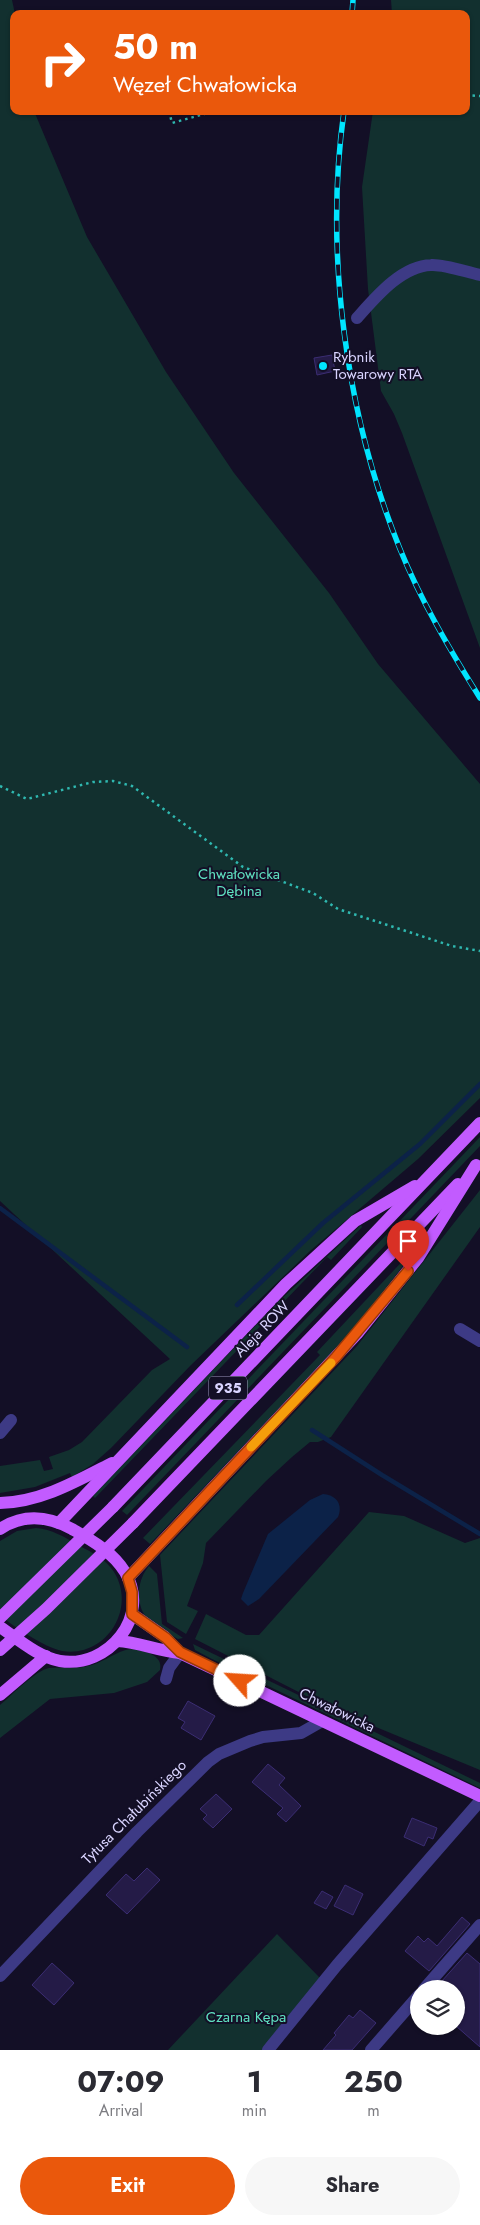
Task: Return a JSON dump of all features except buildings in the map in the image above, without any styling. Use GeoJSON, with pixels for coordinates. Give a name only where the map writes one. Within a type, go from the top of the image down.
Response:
{"type":"FeatureCollection","features":[{"type":"Feature","properties":{"kind":"main road","name":"Aleja ROW"},"geometry":{"type":"LineString","coordinates":[[0,1618],[113,1507],[480,1123]]}},
{"type":"Feature","properties":{"kind":"main road"},"geometry":{"type":"LineString","coordinates":[[128,1578],[378,1310],[418,1258],[478,1162]]}},
{"type":"Feature","properties":{"kind":"main road","name":"935"},"geometry":{"type":"LineString","coordinates":[[0,1650],[46,1609],[133,1523],[478,1162]]}},
{"type":"Feature","properties":{"kind":"main road"},"geometry":{"type":"LineString","coordinates":[[59,1523],[258,1312],[315,1256],[355,1221],[430,1177]]}},
{"type":"Feature","properties":{"kind":"main road"},"geometry":{"type":"LineString","coordinates":[[0,1503],[20,1501],[51,1493],[120,1459]]}},
{"type":"Feature","properties":{"kind":"main road"},"geometry":{"type":"LineString","coordinates":[[0,1529],[13,1522],[27,1518],[42,1518],[59,1523],[107,1552],[118,1562],[128,1578],[132,1592],[132,1614],[117,1641],[104,1652],[86,1659],[68,1662],[46,1656],[0,1627]]}},
{"type":"Feature","properties":{"kind":"main road","name":"Chwałowicka"},"geometry":{"type":"LineString","coordinates":[[132,1614],[166,1638],[180,1652],[480,1796]]}},
{"type":"Feature","properties":{"kind":"main road","name":"Chwałowicka"},"geometry":{"type":"LineString","coordinates":[[117,1641],[134,1643],[159,1651],[180,1652]]}},
{"type":"Feature","properties":{"kind":"main road"},"geometry":{"type":"LineString","coordinates":[[0,1695],[46,1656]]}},
{"type":"Feature","properties":{"kind":"street"},"geometry":{"type":"LineString","coordinates":[[357,318],[393,282],[423,267],[431,265],[480,275]]}},
{"type":"Feature","properties":{"kind":"street"},"geometry":{"type":"LineString","coordinates":[[460,1329],[480,1341]]}},
{"type":"Feature","properties":{"kind":"street"},"geometry":{"type":"LineString","coordinates":[[0,1433],[11,1420]]}},
{"type":"Feature","properties":{"kind":"street"},"geometry":{"type":"LineString","coordinates":[[166,1679],[168,1668],[180,1652]]}},
{"type":"Feature","properties":{"kind":"street","name":"Tytusa Chałubińskiego"},"geometry":{"type":"LineString","coordinates":[[0,1976],[137,1832],[208,1762],[219,1754],[250,1741],[263,1737],[301,1733],[322,1720]]}},
{"type":"Feature","properties":{"kind":"street"},"geometry":{"type":"LineString","coordinates":[[268,2050],[325,1980],[480,1801]]}},
{"type":"Feature","properties":{"kind":"street"},"geometry":{"type":"LineString","coordinates":[[432,1980],[480,1925]]}},
{"type":"Feature","properties":{"kind":"street"},"geometry":{"type":"LineString","coordinates":[[371,2050],[410,2005]]}},
{"type":"Feature","properties":{"kind":"path"},"geometry":{"type":"LineString","coordinates":[[170,115],[172,123],[201,115]]}},
{"type":"Feature","properties":{"kind":"path"},"geometry":{"type":"LineString","coordinates":[[0,786],[27,799],[93,782],[113,781],[132,786],[243,867],[313,893],[338,909],[452,946],[480,951]]}},
{"type":"Feature","properties":{"kind":"green space","name":"Chwałowicka Dębina"},"geometry":{"type":"Polygon","coordinates":[[[0,0],[12,0],[14,10],[10,10],[10,115],[36,115],[87,237],[166,372],[234,473],[329,593],[378,664],[480,784],[480,1098],[418,1159],[310,1251],[191,1365],[111,1448],[93,1464],[72,1477],[70,1473],[35,1487],[0,1493],[0,1466],[40,1460],[44,1471],[53,1469],[49,1457],[69,1450],[82,1442],[152,1370],[170,1359],[0,1201],[0,0]]]}},
{"type":"Feature","properties":{"kind":"green space"},"geometry":{"type":"Polygon","coordinates":[[[391,0],[480,0],[480,648],[402,433],[381,391],[368,289],[362,187],[372,115],[470,115],[470,10],[392,10],[391,0]]]}},
{"type":"Feature","properties":{"kind":"green space"},"geometry":{"type":"Polygon","coordinates":[[[480,1137],[480,1146],[127,1515],[122,1511],[480,1137]]]}},
{"type":"Feature","properties":{"kind":"green space"},"geometry":{"type":"Polygon","coordinates":[[[480,1190],[480,1227],[331,1437],[318,1442],[310,1442],[292,1457],[206,1543],[203,1563],[187,1606],[198,1611],[186,1634],[167,1622],[160,1555],[357,1346],[480,1190]]]}},
{"type":"Feature","properties":{"kind":"green space"},"geometry":{"type":"Polygon","coordinates":[[[361,1225],[362,1227],[331,1260],[327,1257],[95,1498],[93,1496],[277,1303],[361,1225]]]}},
{"type":"Feature","properties":{"kind":"green space"},"geometry":{"type":"Polygon","coordinates":[[[411,1252],[413,1253],[372,1306],[326,1359],[150,1544],[143,1538],[320,1355],[317,1352],[411,1252]]]}},
{"type":"Feature","properties":{"kind":"green space"},"geometry":{"type":"Polygon","coordinates":[[[369,1512],[404,1516],[465,1543],[480,1538],[480,1770],[330,1708],[195,1639],[206,1614],[246,1635],[259,1635],[369,1512]]]}},
{"type":"Feature","properties":{"kind":"green space"},"geometry":{"type":"Polygon","coordinates":[[[36,1528],[58,1534],[88,1550],[103,1560],[114,1572],[120,1586],[122,1601],[119,1615],[113,1628],[104,1639],[92,1647],[78,1651],[55,1649],[30,1636],[0,1615],[0,1541],[17,1531],[36,1528]]]}},
{"type":"Feature","properties":{"kind":"green space"},"geometry":{"type":"Polygon","coordinates":[[[149,1566],[157,1574],[162,1624],[183,1638],[178,1639],[155,1626],[141,1609],[139,1587],[143,1574],[149,1566]]]}},
{"type":"Feature","properties":{"kind":"green space"},"geometry":{"type":"Polygon","coordinates":[[[193,1644],[480,1783],[480,1788],[210,1658],[195,1650],[193,1644]]]}},
{"type":"Feature","properties":{"kind":"green space"},"geometry":{"type":"Polygon","coordinates":[[[131,1649],[152,1654],[159,1661],[160,1670],[147,1682],[114,1693],[50,1699],[0,1738],[0,1705],[37,1673],[49,1668],[86,1666],[131,1649]]]}},
{"type":"Feature","properties":{"kind":"green space","name":"Czarna Kępa"},"geometry":{"type":"Polygon","coordinates":[[[277,1934],[320,1978],[262,2050],[168,2050],[277,1934]]]}},
{"type":"Feature","properties":{"kind":"water"},"geometry":{"type":"Polygon","coordinates":[[[323,1494],[332,1496],[338,1501],[340,1508],[338,1517],[259,1599],[248,1606],[241,1599],[268,1534],[310,1500],[323,1494]]]}},
{"type":"Feature","properties":{"kind":"waterway"},"geometry":{"type":"LineString","coordinates":[[237,1305],[323,1223],[420,1144],[480,1084]]}},
{"type":"Feature","properties":{"kind":"waterway"},"geometry":{"type":"LineString","coordinates":[[0,1208],[187,1347]]}},
{"type":"Feature","properties":{"kind":"waterway"},"geometry":{"type":"LineString","coordinates":[[312,1430],[480,1534]]}},
{"type":"Feature","properties":{"kind":"railway"},"geometry":{"type":"LineString","coordinates":[[352,10],[353,0]]}},
{"type":"Feature","properties":{"kind":"railway"},"geometry":{"type":"LineString","coordinates":[[344,115],[338,165],[337,221],[344,333],[353,389],[381,498],[400,549],[437,625],[480,698]]}},
{"type":"Feature","properties":{"kind":"slow traffic"},"geometry":{"type":"LineString","coordinates":[[251,1447],[331,1363]]}},
{"type":"Feature","properties":{"kind":"place","name":"Rybnik Towarowy RTA"},"geometry":{"type":"Point","coordinates":[323,366]}},
{"type":"Feature","properties":{"kind":"route"},"geometry":{"type":"LineString","coordinates":[[240,1681],[180,1652],[166,1638],[132,1614],[132,1592],[128,1578],[336,1357],[378,1310],[408,1271]]}}]}
